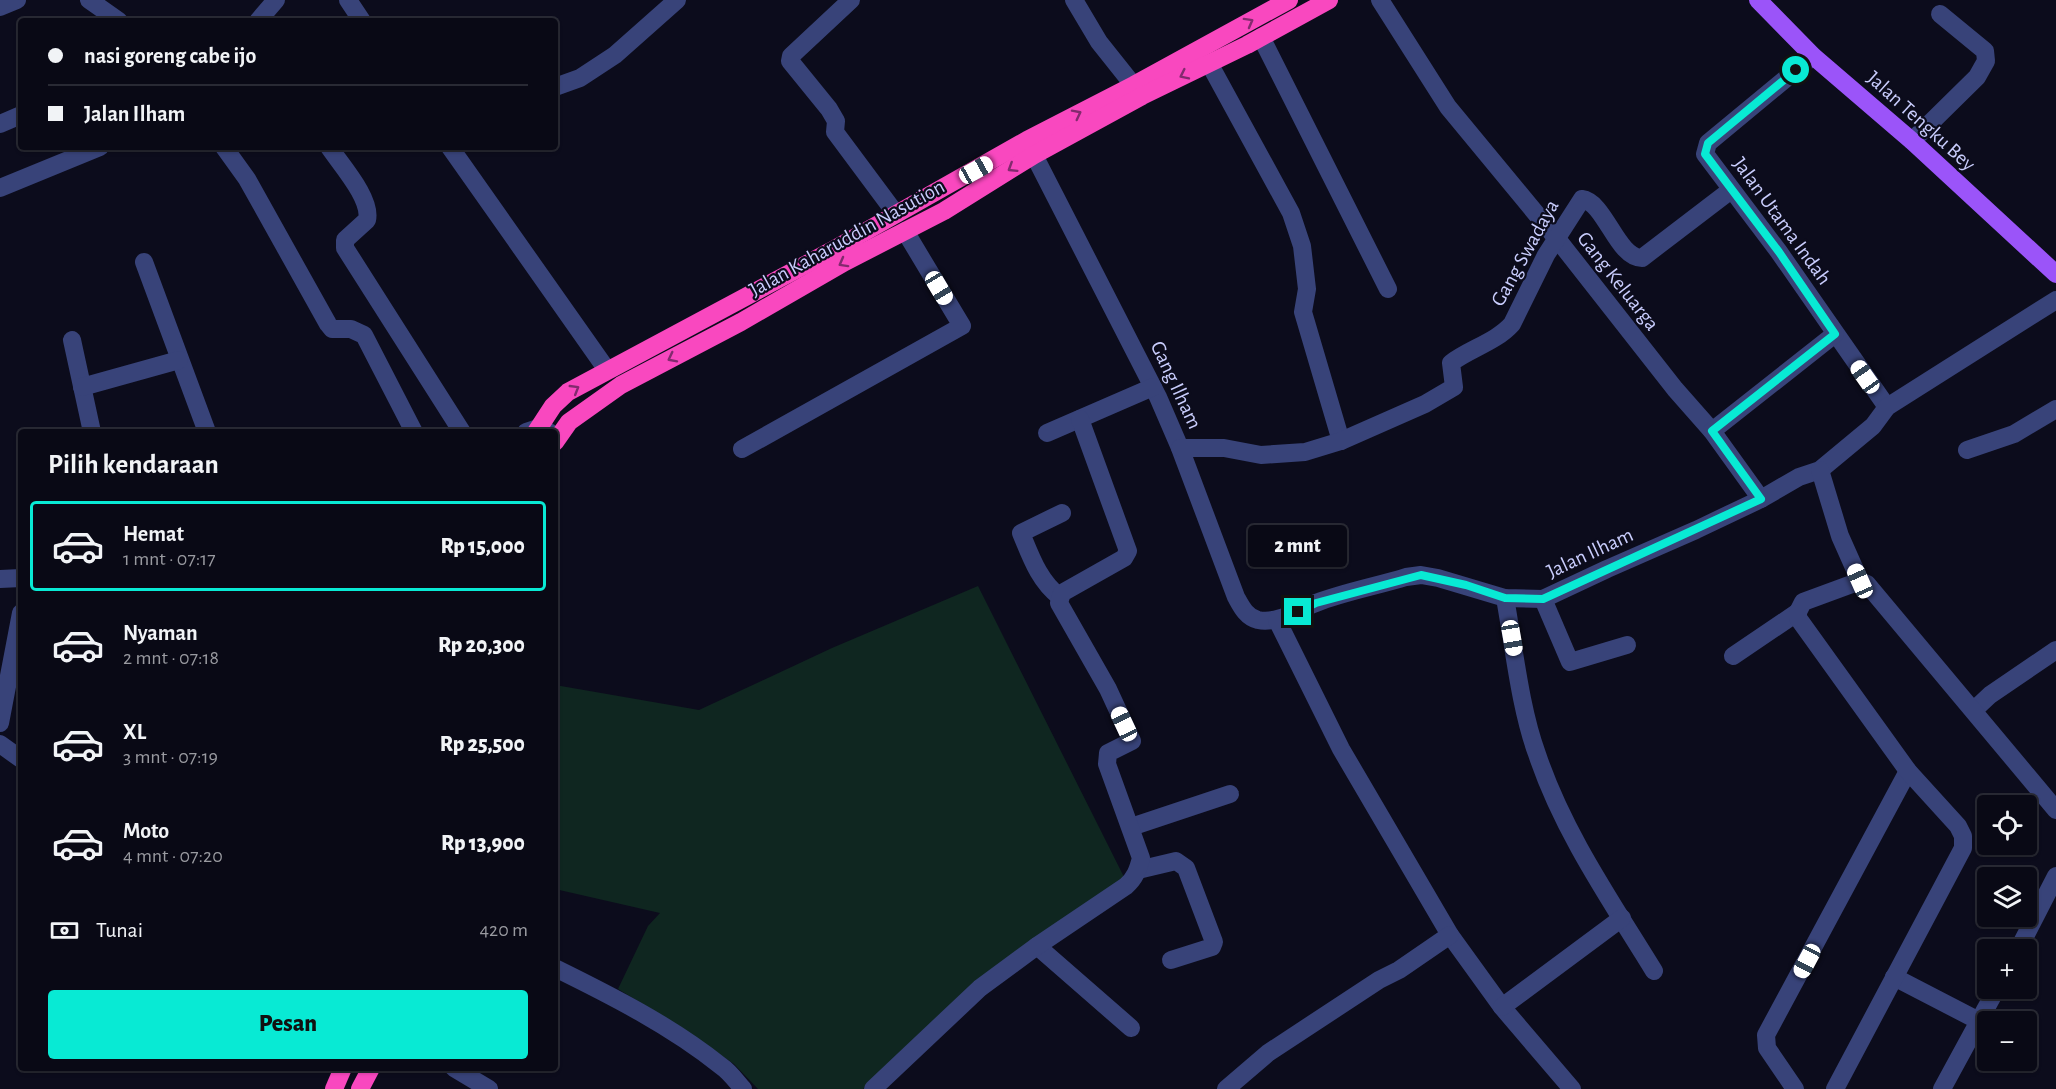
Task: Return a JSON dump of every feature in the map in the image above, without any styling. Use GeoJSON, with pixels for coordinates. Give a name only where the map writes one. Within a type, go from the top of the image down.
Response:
{"type":"FeatureCollection","features":[{"type":"Feature","properties":{"kind":"highway","name":"Jalan Kaharuddin Nasution"},"geometry":{"type":"LineString","coordinates":[[556,429],[621,385],[741,322],[844,262],[944,211],[1289,0]]}},
{"type":"Feature","properties":{"kind":"highway","name":"Jalan Kaharuddin Nasution"},"geometry":{"type":"LineString","coordinates":[[547,429],[553,406],[568,392],[608,370],[831,251],[1028,140],[1138,91],[1209,63],[1329,0]]}},
{"type":"Feature","properties":{"kind":"highway"},"geometry":{"type":"LineString","coordinates":[[334,1089],[342,1071]]}},
{"type":"Feature","properties":{"kind":"highway"},"geometry":{"type":"LineString","coordinates":[[360,1089],[369,1071]]}},
{"type":"Feature","properties":{"kind":"main road","name":"Jalan Tengku Bey"},"geometry":{"type":"LineString","coordinates":[[1758,0],[1813,56],[1912,141],[2056,274]]}},
{"type":"Feature","properties":{"kind":"street"},"geometry":{"type":"LineString","coordinates":[[0,7],[17,0]]}},
{"type":"Feature","properties":{"kind":"street"},"geometry":{"type":"LineString","coordinates":[[89,0],[115,18]]}},
{"type":"Feature","properties":{"kind":"street"},"geometry":{"type":"LineString","coordinates":[[261,18],[276,0]]}},
{"type":"Feature","properties":{"kind":"street"},"geometry":{"type":"LineString","coordinates":[[348,0],[360,18]]}},
{"type":"Feature","properties":{"kind":"street"},"geometry":{"type":"LineString","coordinates":[[558,86],[580,78],[615,54],[677,0]]}},
{"type":"Feature","properties":{"kind":"street"},"geometry":{"type":"LineString","coordinates":[[851,0],[813,34],[791,56],[790,61],[829,109],[836,122],[835,132],[896,213]]}},
{"type":"Feature","properties":{"kind":"street"},"geometry":{"type":"LineString","coordinates":[[1074,0],[1099,42],[1138,91]]}},
{"type":"Feature","properties":{"kind":"street","name":"Gang Keluarga"},"geometry":{"type":"LineString","coordinates":[[1380,0],[1448,107],[1556,237],[1675,389],[1712,431],[1761,499]]}},
{"type":"Feature","properties":{"kind":"street"},"geometry":{"type":"LineString","coordinates":[[1912,141],[1977,77],[1986,61],[1985,51],[1940,14]]}},
{"type":"Feature","properties":{"kind":"street"},"geometry":{"type":"LineString","coordinates":[[1261,37],[1388,289]]}},
{"type":"Feature","properties":{"kind":"street","name":"Jalan Utama Indah"},"geometry":{"type":"LineString","coordinates":[[1813,56],[1708,143],[1705,154],[1779,252],[1887,407]]}},
{"type":"Feature","properties":{"kind":"street"},"geometry":{"type":"LineString","coordinates":[[1209,63],[1291,213],[1302,246],[1308,289],[1304,312],[1341,441]]}},
{"type":"Feature","properties":{"kind":"street"},"geometry":{"type":"LineString","coordinates":[[0,124],[18,116]]}},
{"type":"Feature","properties":{"kind":"street"},"geometry":{"type":"LineString","coordinates":[[0,188],[93,150]]}},
{"type":"Feature","properties":{"kind":"street"},"geometry":{"type":"LineString","coordinates":[[226,150],[247,179],[328,324],[332,329],[351,329],[364,335],[412,429]]}},
{"type":"Feature","properties":{"kind":"street"},"geometry":{"type":"LineString","coordinates":[[331,150],[367,205],[367,220],[345,240],[345,248],[460,429]]}},
{"type":"Feature","properties":{"kind":"street"},"geometry":{"type":"LineString","coordinates":[[452,150],[608,370]]}},
{"type":"Feature","properties":{"kind":"street","name":"Gang Ilham"},"geometry":{"type":"LineString","coordinates":[[1034,155],[1153,387],[1180,448],[1236,597],[1251,617],[1259,620],[1276,620]]}},
{"type":"Feature","properties":{"kind":"street","name":"Gang Swadaya"},"geometry":{"type":"LineString","coordinates":[[1180,448],[1224,448],[1260,455],[1305,453],[1341,441],[1425,404],[1454,387],[1451,363],[1464,353],[1504,332],[1512,324],[1556,237],[1579,201],[1584,198],[1593,206],[1627,251],[1642,258],[1731,190]]}},
{"type":"Feature","properties":{"kind":"street"},"geometry":{"type":"LineString","coordinates":[[742,449],[962,326],[904,231]]}},
{"type":"Feature","properties":{"kind":"street"},"geometry":{"type":"LineString","coordinates":[[144,262],[206,429]]}},
{"type":"Feature","properties":{"kind":"street","name":"Jalan Ilham"},"geometry":{"type":"LineString","coordinates":[[1276,620],[1316,603],[1421,575],[1466,585],[1505,598],[1543,599],[1761,499],[1799,477],[1820,470],[1873,426],[1887,407],[2056,300]]}},
{"type":"Feature","properties":{"kind":"street"},"geometry":{"type":"LineString","coordinates":[[1712,431],[1835,334]]}},
{"type":"Feature","properties":{"kind":"street"},"geometry":{"type":"LineString","coordinates":[[72,340],[91,429]]}},
{"type":"Feature","properties":{"kind":"street"},"geometry":{"type":"LineString","coordinates":[[82,387],[179,360]]}},
{"type":"Feature","properties":{"kind":"street"},"geometry":{"type":"LineString","coordinates":[[1047,433],[1153,387]]}},
{"type":"Feature","properties":{"kind":"street"},"geometry":{"type":"LineString","coordinates":[[1967,450],[2014,434],[2056,409]]}},
{"type":"Feature","properties":{"kind":"street"},"geometry":{"type":"LineString","coordinates":[[873,1089],[980,988],[1126,886],[1134,879],[1138,870],[1141,858],[1107,764],[1108,753],[1132,741],[1108,689],[1059,603],[1062,593],[1124,558],[1128,551],[1080,419]]}},
{"type":"Feature","properties":{"kind":"street"},"geometry":{"type":"LineString","coordinates":[[1820,470],[1840,536],[1860,581]]}},
{"type":"Feature","properties":{"kind":"street"},"geometry":{"type":"LineString","coordinates":[[1060,597],[1050,590],[1037,572],[1021,533],[1062,513]]}},
{"type":"Feature","properties":{"kind":"street"},"geometry":{"type":"LineString","coordinates":[[0,579],[18,578]]}},
{"type":"Feature","properties":{"kind":"street"},"geometry":{"type":"LineString","coordinates":[[1835,1089],[1963,848],[1964,842],[1958,826],[1908,771],[1798,618],[1803,602],[1860,581],[1868,584],[2056,810]]}},
{"type":"Feature","properties":{"kind":"street"},"geometry":{"type":"LineString","coordinates":[[1505,598],[1536,754],[1579,847],[1654,970]]}},
{"type":"Feature","properties":{"kind":"street"},"geometry":{"type":"LineString","coordinates":[[1543,599],[1570,662],[1627,645]]}},
{"type":"Feature","properties":{"kind":"street"},"geometry":{"type":"LineString","coordinates":[[1733,656],[1798,612]]}},
{"type":"Feature","properties":{"kind":"street"},"geometry":{"type":"LineString","coordinates":[[1276,620],[1341,749],[1450,935],[1502,1007],[1572,1089]]}},
{"type":"Feature","properties":{"kind":"street"},"geometry":{"type":"LineString","coordinates":[[0,723],[18,629]]}},
{"type":"Feature","properties":{"kind":"street"},"geometry":{"type":"LineString","coordinates":[[1974,710],[1990,694],[2056,650]]}},
{"type":"Feature","properties":{"kind":"street"},"geometry":{"type":"LineString","coordinates":[[0,744],[18,757]]}},
{"type":"Feature","properties":{"kind":"street"},"geometry":{"type":"LineString","coordinates":[[1795,1089],[1767,1048],[1766,1035],[1908,771]]}},
{"type":"Feature","properties":{"kind":"street"},"geometry":{"type":"LineString","coordinates":[[1131,827],[1230,794]]}},
{"type":"Feature","properties":{"kind":"street"},"geometry":{"type":"LineString","coordinates":[[1138,870],[1176,861],[1182,863],[1186,868],[1214,942],[1212,947],[1171,960]]}},
{"type":"Feature","properties":{"kind":"street"},"geometry":{"type":"LineString","coordinates":[[2024,939],[2056,876]]}},
{"type":"Feature","properties":{"kind":"street"},"geometry":{"type":"LineString","coordinates":[[1502,1007],[1622,918]]}},
{"type":"Feature","properties":{"kind":"street"},"geometry":{"type":"LineString","coordinates":[[1226,1089],[1268,1053],[1379,980],[1400,970],[1450,935]]}},
{"type":"Feature","properties":{"kind":"street"},"geometry":{"type":"LineString","coordinates":[[1037,946],[1131,1028]]}},
{"type":"Feature","properties":{"kind":"street"},"geometry":{"type":"LineString","coordinates":[[558,969],[600,990],[675,1034],[723,1067],[743,1089]]}},
{"type":"Feature","properties":{"kind":"street"},"geometry":{"type":"LineString","coordinates":[[1894,977],[1977,1020]]}},
{"type":"Feature","properties":{"kind":"street"},"geometry":{"type":"LineString","coordinates":[[1942,1089],[1977,1025]]}},
{"type":"Feature","properties":{"kind":"street"},"geometry":{"type":"LineString","coordinates":[[459,1071],[489,1089]]}},
{"type":"Feature","properties":{"kind":"green space"},"geometry":{"type":"Polygon","coordinates":[[[978,586],[1124,877],[920,1036],[863,1089],[758,1089],[734,1064],[679,1026],[618,989],[648,926],[660,913],[558,890],[558,686],[699,710],[832,648],[978,586]]]}},
{"type":"Feature","properties":{"kind":"route"},"geometry":{"type":"LineString","coordinates":[[1298,612],[1316,603],[1421,575],[1466,585],[1505,598],[1543,599],[1761,499],[1712,431],[1835,334],[1779,252],[1705,154],[1708,143],[1796,70]]}}]}
